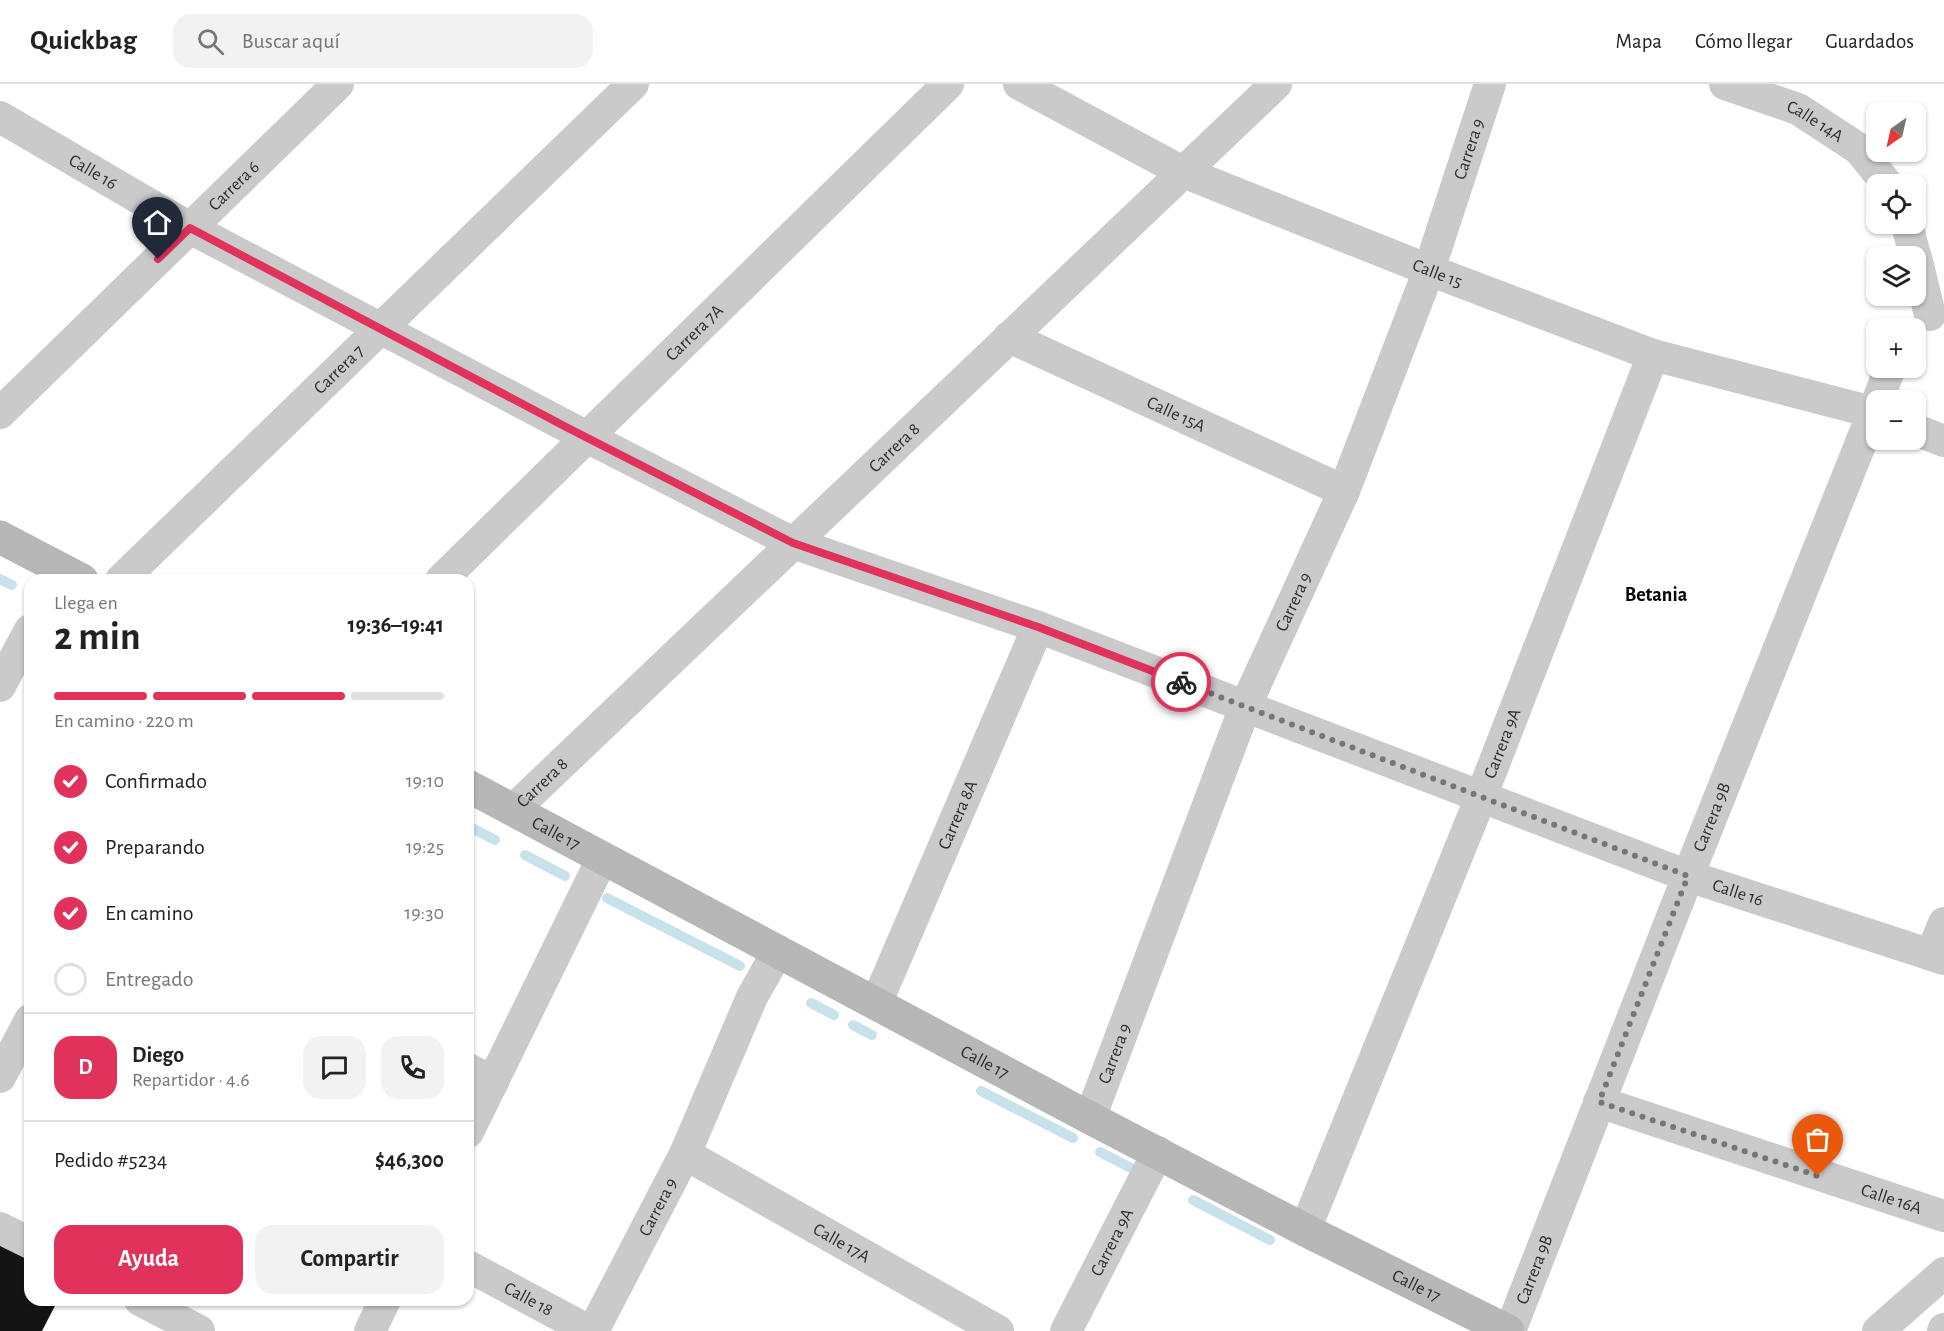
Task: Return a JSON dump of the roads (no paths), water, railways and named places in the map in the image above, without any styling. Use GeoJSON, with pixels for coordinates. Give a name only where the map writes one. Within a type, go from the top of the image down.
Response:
{"type":"FeatureCollection","features":[{"type":"Feature","properties":{"kind":"main road"},"geometry":{"type":"LineString","coordinates":[[0,537],[62,574]]}},
{"type":"Feature","properties":{"kind":"main road","name":"Calle 17"},"geometry":{"type":"LineString","coordinates":[[474,789],[513,810],[599,866],[773,958],[876,1004],[1090,1118],[1151,1167],[1305,1230],[1509,1331]]}},
{"type":"Feature","properties":{"kind":"street","name":"Carrera 6"},"geometry":{"type":"LineString","coordinates":[[0,413],[338,84]]}},
{"type":"Feature","properties":{"kind":"street","name":"Carrera 7"},"geometry":{"type":"LineString","coordinates":[[127,574],[633,84]]}},
{"type":"Feature","properties":{"kind":"street","name":"Carrera 7A"},"geometry":{"type":"LineString","coordinates":[[447,574],[948,84]]}},
{"type":"Feature","properties":{"kind":"street","name":"Calle 15"},"geometry":{"type":"LineString","coordinates":[[1019,84],[1183,172],[1429,270],[1653,355],[1866,406]]}},
{"type":"Feature","properties":{"kind":"street","name":"Carrera 8"},"geometry":{"type":"LineString","coordinates":[[513,810],[1276,84]]}},
{"type":"Feature","properties":{"kind":"street","name":"Carrera 9"},"geometry":{"type":"LineString","coordinates":[[1090,1118],[1245,706],[1344,491],[1429,270],[1490,84]]}},
{"type":"Feature","properties":{"kind":"street","name":"Calle 14A"},"geometry":{"type":"LineString","coordinates":[[1725,84],[1798,109],[1859,149],[1879,174]]}},
{"type":"Feature","properties":{"kind":"street","name":"Calle 16"},"geometry":{"type":"LineString","coordinates":[[0,117],[190,228],[793,543],[1038,627],[1688,876],[1938,957]]}},
{"type":"Feature","properties":{"kind":"street"},"geometry":{"type":"LineString","coordinates":[[1926,302],[1930,319]]}},
{"type":"Feature","properties":{"kind":"street","name":"Calle 15A"},"geometry":{"type":"LineString","coordinates":[[1009,337],[1344,491]]}},
{"type":"Feature","properties":{"kind":"street","name":"Carrera 9A"},"geometry":{"type":"LineString","coordinates":[[1305,1230],[1481,797],[1653,355]]}},
{"type":"Feature","properties":{"kind":"street","name":"Carrera 9B"},"geometry":{"type":"LineString","coordinates":[[1509,1331],[1866,433]]}},
{"type":"Feature","properties":{"kind":"street"},"geometry":{"type":"LineString","coordinates":[[1926,434],[1944,441]]}},
{"type":"Feature","properties":{"kind":"street","name":"Carrera 8A"},"geometry":{"type":"LineString","coordinates":[[876,1004],[1038,627]]}},
{"type":"Feature","properties":{"kind":"street"},"geometry":{"type":"LineString","coordinates":[[0,686],[24,641]]}},
{"type":"Feature","properties":{"kind":"street"},"geometry":{"type":"LineString","coordinates":[[474,1104],[480,1076],[580,904],[599,866]]}},
{"type":"Feature","properties":{"kind":"street"},"geometry":{"type":"LineString","coordinates":[[1938,957],[1944,923]]}},
{"type":"Feature","properties":{"kind":"street","name":"Carrera 9"},"geometry":{"type":"LineString","coordinates":[[591,1331],[685,1154],[752,997],[773,958]]}},
{"type":"Feature","properties":{"kind":"street"},"geometry":{"type":"LineString","coordinates":[[0,1077],[21,1025]]}},
{"type":"Feature","properties":{"kind":"street","name":"Calle 16A"},"geometry":{"type":"LineString","coordinates":[[1599,1102],[1944,1216]]}},
{"type":"Feature","properties":{"kind":"street","name":"Calle 17A"},"geometry":{"type":"LineString","coordinates":[[685,1154],[998,1331]]}},
{"type":"Feature","properties":{"kind":"street","name":"Carrera 9A"},"geometry":{"type":"LineString","coordinates":[[1066,1331],[1151,1167]]}},
{"type":"Feature","properties":{"kind":"street"},"geometry":{"type":"LineString","coordinates":[[0,1228],[24,1240]]}},
{"type":"Feature","properties":{"kind":"street","name":"Calle 18"},"geometry":{"type":"LineString","coordinates":[[474,1269],[591,1331]]}},
{"type":"Feature","properties":{"kind":"street"},"geometry":{"type":"LineString","coordinates":[[1878,1331],[1944,1273]]}},
{"type":"Feature","properties":{"kind":"street"},"geometry":{"type":"LineString","coordinates":[[151,1306],[199,1331]]}},
{"type":"Feature","properties":{"kind":"street"},"geometry":{"type":"LineString","coordinates":[[370,1331],[382,1306]]}},
{"type":"Feature","properties":{"kind":"waterway"},"geometry":{"type":"LineString","coordinates":[[0,579],[12,585]]}},
{"type":"Feature","properties":{"kind":"waterway"},"geometry":{"type":"LineString","coordinates":[[474,829],[495,840]]}},
{"type":"Feature","properties":{"kind":"waterway"},"geometry":{"type":"LineString","coordinates":[[525,855],[565,876]]}},
{"type":"Feature","properties":{"kind":"waterway"},"geometry":{"type":"LineString","coordinates":[[607,898],[740,966]]}},
{"type":"Feature","properties":{"kind":"waterway"},"geometry":{"type":"LineString","coordinates":[[811,1003],[834,1015]]}},
{"type":"Feature","properties":{"kind":"waterway"},"geometry":{"type":"LineString","coordinates":[[853,1025],[872,1035]]}},
{"type":"Feature","properties":{"kind":"waterway"},"geometry":{"type":"LineString","coordinates":[[981,1091],[1073,1138]]}},
{"type":"Feature","properties":{"kind":"waterway"},"geometry":{"type":"LineString","coordinates":[[1100,1152],[1135,1170]]}},
{"type":"Feature","properties":{"kind":"waterway"},"geometry":{"type":"LineString","coordinates":[[1193,1200],[1270,1240]]}},
{"type":"Feature","properties":{"kind":"district","name":"Betania"},"geometry":{"type":"Point","coordinates":[1656,594]}}]}
